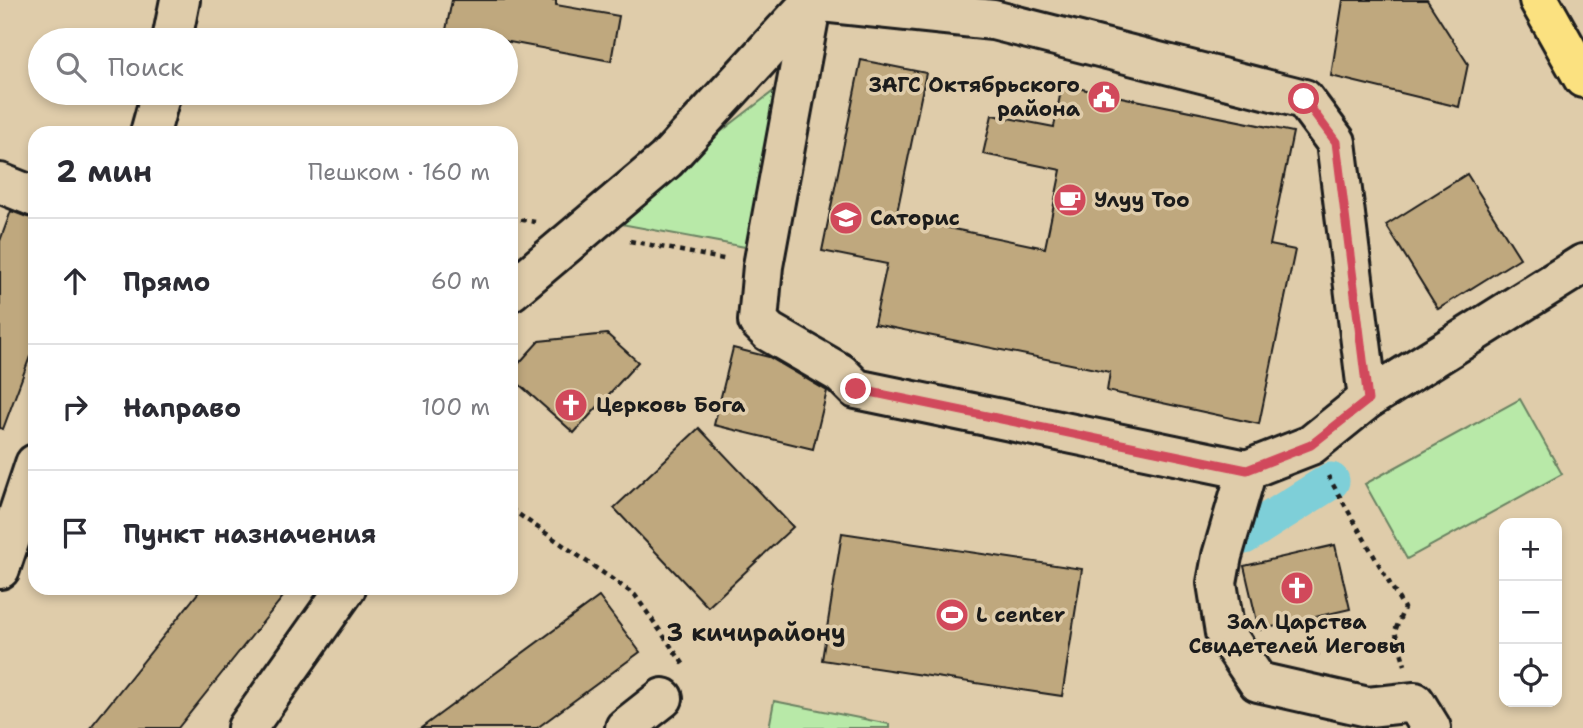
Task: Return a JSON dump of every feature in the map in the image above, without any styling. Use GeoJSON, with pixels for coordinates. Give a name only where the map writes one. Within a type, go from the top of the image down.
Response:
{"type":"FeatureCollection","features":[{"type":"Feature","properties":{"kind":"main road"},"geometry":{"type":"LineString","coordinates":[[1539,0],[1583,78]]}},
{"type":"Feature","properties":{"kind":"lane"},"geometry":{"type":"LineString","coordinates":[[174,28],[180,0]]}},
{"type":"Feature","properties":{"kind":"lane"},"geometry":{"type":"LineString","coordinates":[[812,1],[1009,10],[1304,99],[1336,142],[1368,400]]}},
{"type":"Feature","properties":{"kind":"lane"},"geometry":{"type":"LineString","coordinates":[[518,285],[666,160],[812,1]]}},
{"type":"Feature","properties":{"kind":"lane"},"geometry":{"type":"LineString","coordinates":[[812,1],[763,266],[758,321],[769,332],[839,373],[856,389],[1247,470],[1311,445],[1368,400],[1583,264]]}},
{"type":"Feature","properties":{"kind":"lane"},"geometry":{"type":"LineString","coordinates":[[152,126],[158,105]]}},
{"type":"Feature","properties":{"kind":"lane"},"geometry":{"type":"LineString","coordinates":[[0,183],[28,194]]}},
{"type":"Feature","properties":{"kind":"lane"},"geometry":{"type":"LineString","coordinates":[[1247,470],[1217,583],[1225,633],[1258,682],[1370,718],[1423,715]]}},
{"type":"Feature","properties":{"kind":"lane"},"geometry":{"type":"LineString","coordinates":[[0,569],[28,485]]}},
{"type":"Feature","properties":{"kind":"lane"},"geometry":{"type":"LineString","coordinates":[[247,728],[340,595]]}},
{"type":"Feature","properties":{"kind":"lane"},"geometry":{"type":"LineString","coordinates":[[625,728],[663,698]]}},
{"type":"Feature","properties":{"kind":"path"},"geometry":{"type":"LineString","coordinates":[[518,219],[763,266]]}},
{"type":"Feature","properties":{"kind":"path"},"geometry":{"type":"LineString","coordinates":[[1311,445],[1404,608],[1395,631],[1423,715]]}},
{"type":"Feature","properties":{"kind":"path"},"geometry":{"type":"LineString","coordinates":[[518,514],[635,595],[694,679],[663,698]]}},
{"type":"Feature","properties":{"kind":"green space"},"geometry":{"type":"Polygon","coordinates":[[[784,83],[756,249],[605,221],[784,83]]]}},
{"type":"Feature","properties":{"kind":"green space"},"geometry":{"type":"Polygon","coordinates":[[[1520,399],[1562,474],[1407,559],[1365,484],[1520,399]]]}},
{"type":"Feature","properties":{"kind":"green space"},"geometry":{"type":"Polygon","coordinates":[[[774,701],[889,724],[889,728],[769,728],[774,701]]]}},
{"type":"Feature","properties":{"kind":"building"},"geometry":{"type":"Polygon","coordinates":[[[452,0],[556,0],[556,5],[619,16],[611,61],[518,44],[518,28],[446,28],[452,0]]]}},
{"type":"Feature","properties":{"kind":"building"},"geometry":{"type":"Polygon","coordinates":[[[1343,0],[1427,0],[1468,64],[1459,107],[1331,76],[1343,0]]]}},
{"type":"Feature","properties":{"kind":"building"},"geometry":{"type":"Polygon","coordinates":[[[861,60],[926,73],[896,217],[1045,248],[1061,170],[983,154],[992,115],[1054,127],[1062,85],[1293,132],[1270,245],[1295,250],[1259,424],[1107,391],[1110,372],[874,324],[887,264],[822,251],[861,60]]]}},
{"type":"Feature","properties":{"kind":"building"},"geometry":{"type":"Polygon","coordinates":[[[1467,174],[1520,258],[1438,309],[1386,225],[1467,174]]]}},
{"type":"Feature","properties":{"kind":"building"},"geometry":{"type":"Polygon","coordinates":[[[11,211],[28,217],[28,362],[3,429],[0,428],[0,241],[11,211]]]}},
{"type":"Feature","properties":{"kind":"building","name":"Церковь Бога"},"geometry":{"type":"Polygon","coordinates":[[[607,334],[638,362],[574,433],[518,383],[518,364],[539,341],[607,334]]]}},
{"type":"Feature","properties":{"kind":"building"},"geometry":{"type":"Polygon","coordinates":[[[733,348],[769,357],[827,391],[813,449],[714,425],[733,348]]]}},
{"type":"Feature","properties":{"kind":"building"},"geometry":{"type":"Polygon","coordinates":[[[699,428],[793,527],[708,607],[614,508],[699,428]]]}},
{"type":"Feature","properties":{"kind":"building","name":"L center"},"geometry":{"type":"Polygon","coordinates":[[[842,533],[1082,569],[1062,696],[822,660],[842,533]]]}},
{"type":"Feature","properties":{"kind":"building","name":"Зал Царства Свидетелей Иеговы"},"geometry":{"type":"Polygon","coordinates":[[[1335,545],[1350,609],[1259,630],[1244,566],[1335,545]]]}},
{"type":"Feature","properties":{"kind":"building"},"geometry":{"type":"Polygon","coordinates":[[[196,595],[284,595],[178,728],[90,728],[196,595]]]}},
{"type":"Feature","properties":{"kind":"building"},"geometry":{"type":"Polygon","coordinates":[[[599,597],[640,652],[537,728],[421,728],[599,597]]]}},
{"type":"Feature","properties":{"kind":"waterway"},"geometry":{"type":"LineString","coordinates":[[1244,536],[1331,481]]}},
{"type":"Feature","properties":{"kind":"place","name":"ЗАГС Октябрьского района"},"geometry":{"type":"Point","coordinates":[1104,97]}},
{"type":"Feature","properties":{"kind":"place","name":"Улуу Тоо"},"geometry":{"type":"Point","coordinates":[1070,200]}},
{"type":"Feature","properties":{"kind":"place","name":"Саторис"},"geometry":{"type":"Point","coordinates":[846,218]}},
{"type":"Feature","properties":{"kind":"place","name":"Церковь Бога"},"geometry":{"type":"Point","coordinates":[571,405]}},
{"type":"Feature","properties":{"kind":"place","name":"Зал Царства Свидетелей Иеговы"},"geometry":{"type":"Point","coordinates":[1297,588]}},
{"type":"Feature","properties":{"kind":"place","name":"L center"},"geometry":{"type":"Point","coordinates":[952,615]}},
{"type":"Feature","properties":{"kind":"district","name":"3 кичирайону"},"geometry":{"type":"Point","coordinates":[756,633]}},
{"type":"Feature","properties":{"kind":"route"},"geometry":{"type":"LineString","coordinates":[[856,389],[1247,470],[1311,445],[1368,400],[1336,142],[1304,99]]}}]}
